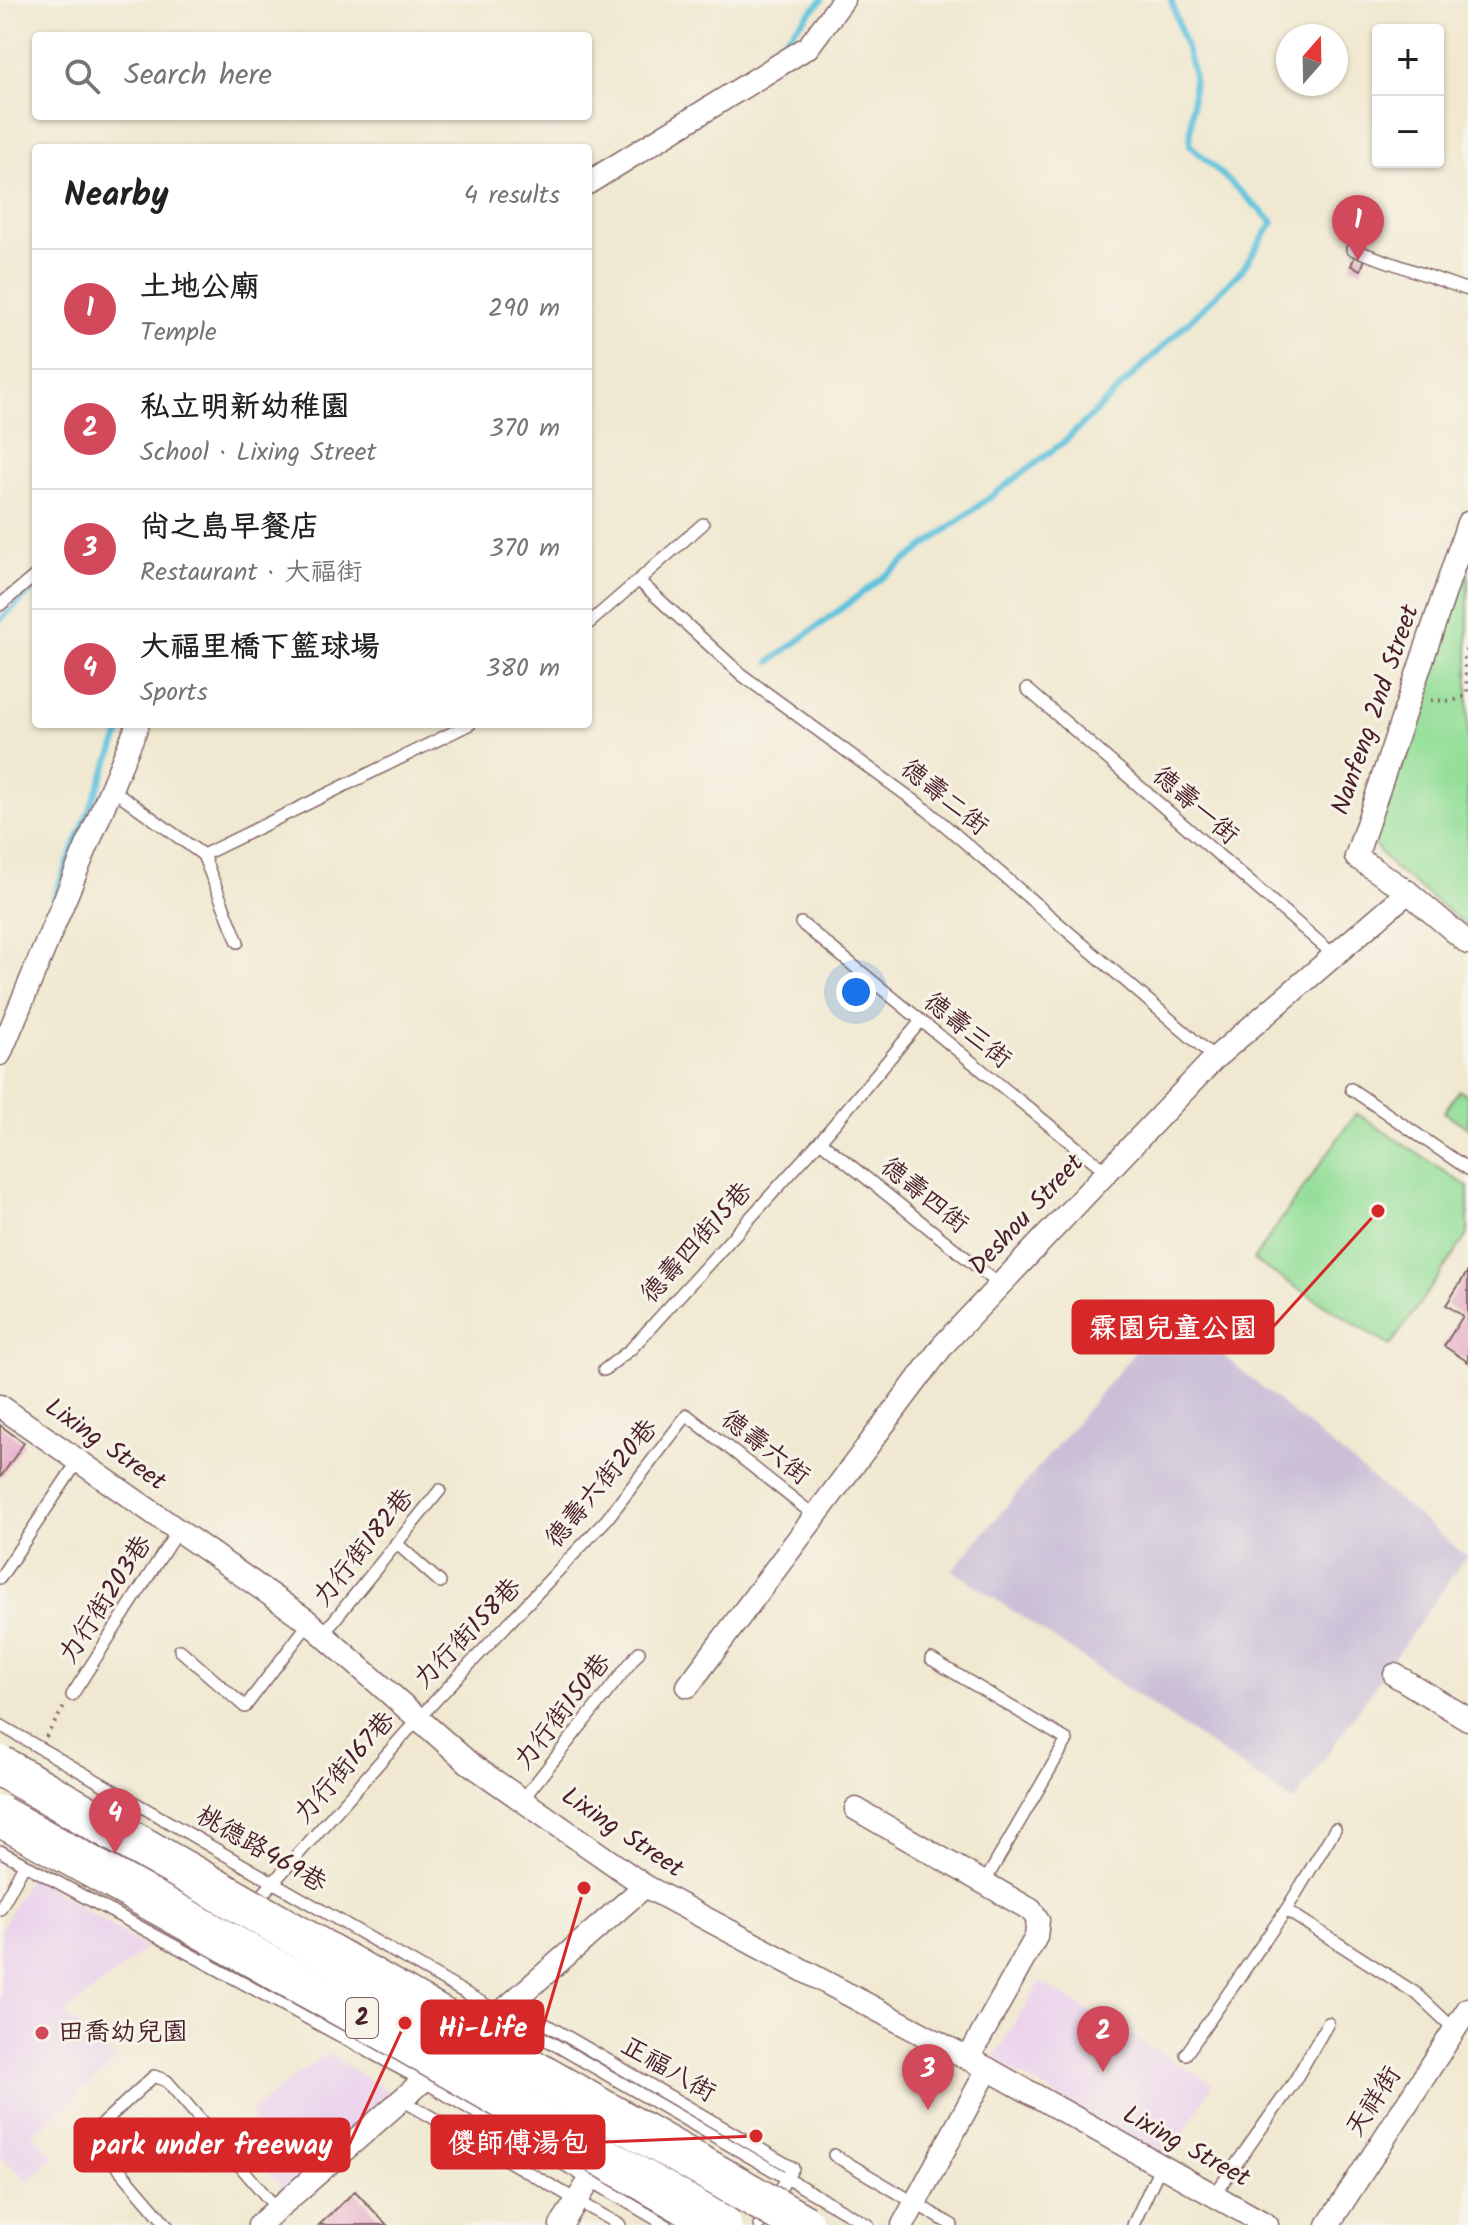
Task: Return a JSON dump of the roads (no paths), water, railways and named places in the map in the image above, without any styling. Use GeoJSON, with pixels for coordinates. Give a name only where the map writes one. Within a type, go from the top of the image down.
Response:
{"type":"FeatureCollection","features":[{"type":"Feature","properties":{"kind":"highway","name":"2"},"geometry":{"type":"LineString","coordinates":[[0,1766],[804,2225]]}},
{"type":"Feature","properties":{"kind":"highway","name":"2"},"geometry":{"type":"LineString","coordinates":[[0,1816],[390,2033],[721,2225]]}},
{"type":"Feature","properties":{"kind":"street"},"geometry":{"type":"LineString","coordinates":[[592,181],[808,47],[843,0]]}},
{"type":"Feature","properties":{"kind":"street","name":"Nanfeng 2nd Street"},"geometry":{"type":"LineString","coordinates":[[1408,892],[1356,857],[1468,523]]}},
{"type":"Feature","properties":{"kind":"street"},"geometry":{"type":"LineString","coordinates":[[0,1054],[136,728]]}},
{"type":"Feature","properties":{"kind":"street"},"geometry":{"type":"LineString","coordinates":[[1408,892],[1468,943]]}},
{"type":"Feature","properties":{"kind":"street","name":"Deshou Street"},"geometry":{"type":"LineString","coordinates":[[688,1686],[944,1344],[1215,1058],[1408,892]]}},
{"type":"Feature","properties":{"kind":"street","name":"Lixing Street"},"geometry":{"type":"LineString","coordinates":[[0,1406],[316,1628],[469,1763],[645,1886],[978,2064],[1267,2225]]}},
{"type":"Feature","properties":{"kind":"street"},"geometry":{"type":"LineString","coordinates":[[1395,1675],[1468,1719]]}},
{"type":"Feature","properties":{"kind":"street"},"geometry":{"type":"LineString","coordinates":[[856,1809],[1031,1910],[1038,1920],[1036,1937],[903,2225]]}},
{"type":"Feature","properties":{"kind":"street"},"geometry":{"type":"LineString","coordinates":[[259,2225],[645,1886]]}},
{"type":"Feature","properties":{"kind":"street","name":"天祥街"},"geometry":{"type":"LineString","coordinates":[[1328,2225],[1468,2009]]}},
{"type":"Feature","properties":{"kind":"street"},"geometry":{"type":"LineString","coordinates":[[561,2225],[590,2180]]}},
{"type":"Feature","properties":{"kind":"lane"},"geometry":{"type":"LineString","coordinates":[[1352,249],[1468,290]]}},
{"type":"Feature","properties":{"kind":"lane"},"geometry":{"type":"LineString","coordinates":[[592,621],[703,524]]}},
{"type":"Feature","properties":{"kind":"lane"},"geometry":{"type":"LineString","coordinates":[[0,605],[32,578]]}},
{"type":"Feature","properties":{"kind":"lane","name":"德壽二街"},"geometry":{"type":"LineString","coordinates":[[639,581],[742,675],[927,810],[1215,1058]]}},
{"type":"Feature","properties":{"kind":"lane","name":"德壽一街"},"geometry":{"type":"LineString","coordinates":[[1027,689],[1334,955]]}},
{"type":"Feature","properties":{"kind":"lane"},"geometry":{"type":"LineString","coordinates":[[203,855],[462,728]]}},
{"type":"Feature","properties":{"kind":"lane"},"geometry":{"type":"LineString","coordinates":[[112,789],[203,855],[238,942]]}},
{"type":"Feature","properties":{"kind":"lane","name":"德壽三街"},"geometry":{"type":"LineString","coordinates":[[801,923],[1107,1172]]}},
{"type":"Feature","properties":{"kind":"lane","name":"德壽四街15巷"},"geometry":{"type":"LineString","coordinates":[[604,1370],[631,1349],[820,1141],[921,1021]]}},
{"type":"Feature","properties":{"kind":"lane"},"geometry":{"type":"LineString","coordinates":[[1351,1089],[1468,1169]]}},
{"type":"Feature","properties":{"kind":"lane","name":"德壽四街"},"geometry":{"type":"LineString","coordinates":[[820,1141],[1000,1285]]}},
{"type":"Feature","properties":{"kind":"lane","name":"德壽六街"},"geometry":{"type":"LineString","coordinates":[[687,1415],[815,1516]]}},
{"type":"Feature","properties":{"kind":"lane","name":"德壽六街20巷"},"geometry":{"type":"LineString","coordinates":[[550,1579],[607,1519],[687,1415]]}},
{"type":"Feature","properties":{"kind":"lane"},"geometry":{"type":"LineString","coordinates":[[0,1578],[78,1461]]}},
{"type":"Feature","properties":{"kind":"lane","name":"力行街182巷"},"geometry":{"type":"LineString","coordinates":[[180,1650],[245,1707],[396,1543],[440,1490]]}},
{"type":"Feature","properties":{"kind":"lane","name":"力行街203巷"},"geometry":{"type":"LineString","coordinates":[[72,1695],[178,1530]]}},
{"type":"Feature","properties":{"kind":"lane"},"geometry":{"type":"LineString","coordinates":[[396,1543],[440,1582]]}},
{"type":"Feature","properties":{"kind":"lane","name":"力行街158巷"},"geometry":{"type":"LineString","coordinates":[[418,1719],[550,1579]]}},
{"type":"Feature","properties":{"kind":"lane","name":"力行街150巷"},"geometry":{"type":"LineString","coordinates":[[523,1799],[639,1652]]}},
{"type":"Feature","properties":{"kind":"lane"},"geometry":{"type":"LineString","coordinates":[[931,1659],[1067,1740],[984,1883]]}},
{"type":"Feature","properties":{"kind":"lane","name":"力行街167巷"},"geometry":{"type":"LineString","coordinates":[[243,1917],[418,1719]]}},
{"type":"Feature","properties":{"kind":"lane","name":"桃德路469巷"},"geometry":{"type":"LineString","coordinates":[[0,1725],[272,1882],[505,2009]]}},
{"type":"Feature","properties":{"kind":"lane"},"geometry":{"type":"LineString","coordinates":[[1186,2054],[1286,1910],[1335,1829]]}},
{"type":"Feature","properties":{"kind":"lane"},"geometry":{"type":"LineString","coordinates":[[0,1851],[423,2081],[666,2225]]}},
{"type":"Feature","properties":{"kind":"lane"},"geometry":{"type":"LineString","coordinates":[[0,1909],[24,1865]]}},
{"type":"Feature","properties":{"kind":"lane"},"geometry":{"type":"LineString","coordinates":[[1286,1910],[1417,1994],[1454,2029]]}},
{"type":"Feature","properties":{"kind":"lane"},"geometry":{"type":"LineString","coordinates":[[204,1962],[233,1928]]}},
{"type":"Feature","properties":{"kind":"lane","name":"正福八街"},"geometry":{"type":"LineString","coordinates":[[505,2009],[793,2168],[787,2179]]}},
{"type":"Feature","properties":{"kind":"lane"},"geometry":{"type":"LineString","coordinates":[[1215,2194],[1294,2082],[1328,2023]]}},
{"type":"Feature","properties":{"kind":"lane"},"geometry":{"type":"LineString","coordinates":[[167,2225],[90,2135],[154,2076],[167,2081],[277,2209]]}},
{"type":"Feature","properties":{"kind":"lane"},"geometry":{"type":"LineString","coordinates":[[402,2100],[620,2225]]}},
{"type":"Feature","properties":{"kind":"lane"},"geometry":{"type":"LineString","coordinates":[[834,2155],[952,2225]]}},
{"type":"Feature","properties":{"kind":"lane"},"geometry":{"type":"LineString","coordinates":[[1133,2225],[1161,2165]]}},
{"type":"Feature","properties":{"kind":"lane"},"geometry":{"type":"LineString","coordinates":[[759,2225],[787,2179],[868,2225]]}},
{"type":"Feature","properties":{"kind":"waterway"},"geometry":{"type":"LineString","coordinates":[[763,62],[822,0]]}},
{"type":"Feature","properties":{"kind":"waterway"},"geometry":{"type":"LineString","coordinates":[[770,662],[1065,441],[1242,270],[1273,222],[1190,145],[1194,74],[1171,0]]}},
{"type":"Feature","properties":{"kind":"waterway"},"geometry":{"type":"LineString","coordinates":[[0,620],[32,591]]}},
{"type":"Feature","properties":{"kind":"waterway"},"geometry":{"type":"LineString","coordinates":[[54,897],[122,728]]}},
{"type":"Feature","properties":{"kind":"place","name":"土地公廟"},"geometry":{"type":"Point","coordinates":[1358,261]}},
{"type":"Feature","properties":{"kind":"place","name":"霖園兒童公園"},"geometry":{"type":"Point","coordinates":[1378,1211]}},
{"type":"Feature","properties":{"kind":"place","name":"大福里橋下籃球場"},"geometry":{"type":"Point","coordinates":[115,1854]}},
{"type":"Feature","properties":{"kind":"place","name":"Hi-Life"},"geometry":{"type":"Point","coordinates":[584,1888]}},
{"type":"Feature","properties":{"kind":"place","name":"park under freeway"},"geometry":{"type":"Point","coordinates":[405,2023]}},
{"type":"Feature","properties":{"kind":"place","name":"田喬幼兒園"},"geometry":{"type":"Point","coordinates":[42,2033]}},
{"type":"Feature","properties":{"kind":"place","name":"私立明新幼稚園"},"geometry":{"type":"Point","coordinates":[1103,2072]}},
{"type":"Feature","properties":{"kind":"place","name":"尚之島早餐店"},"geometry":{"type":"Point","coordinates":[928,2110]}},
{"type":"Feature","properties":{"kind":"place","name":"儍師傅湯包"},"geometry":{"type":"Point","coordinates":[756,2136]}}]}
